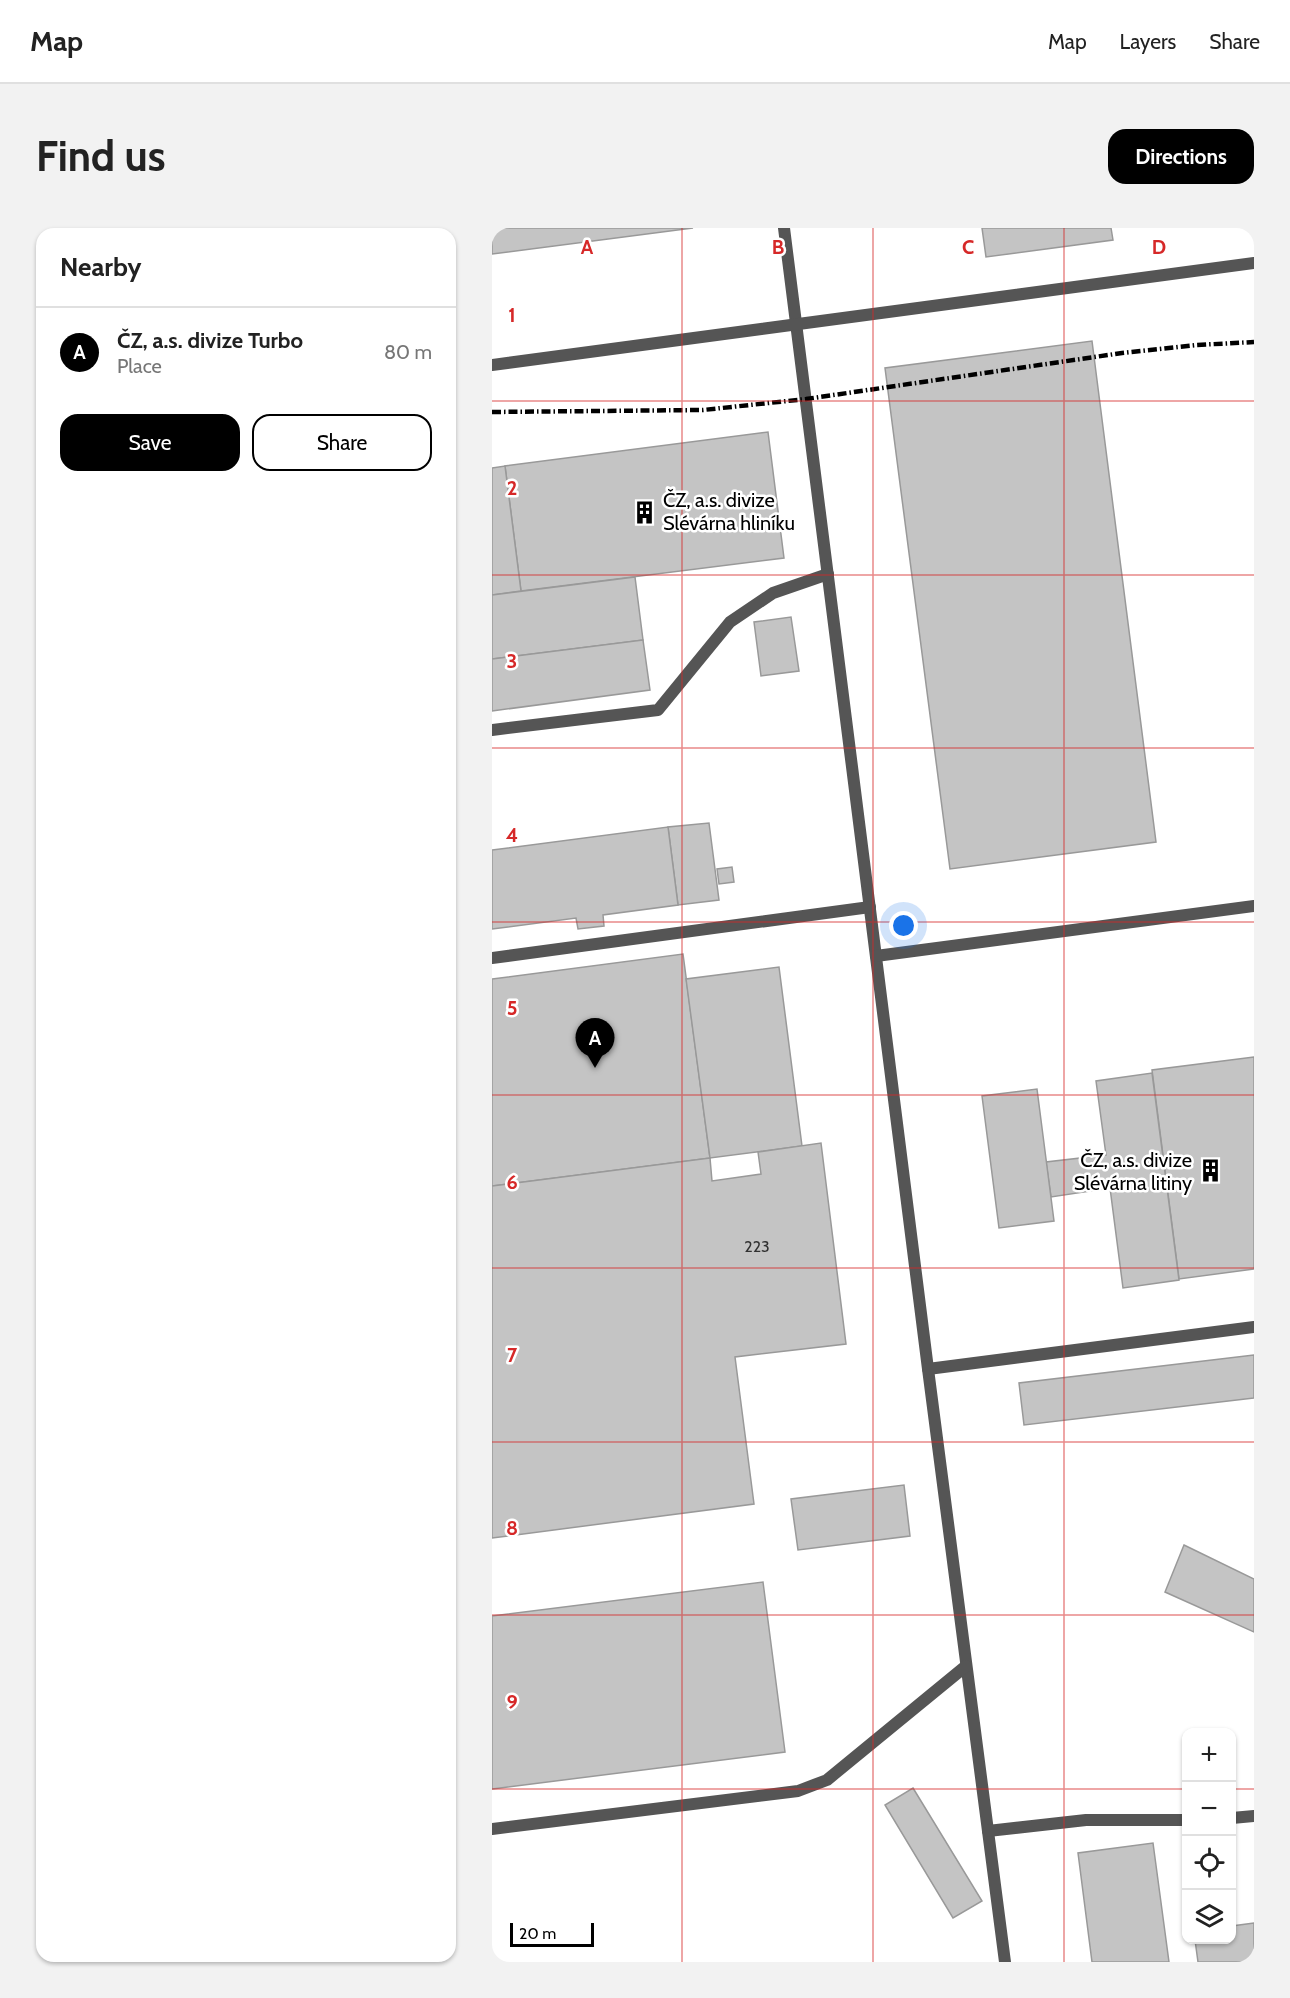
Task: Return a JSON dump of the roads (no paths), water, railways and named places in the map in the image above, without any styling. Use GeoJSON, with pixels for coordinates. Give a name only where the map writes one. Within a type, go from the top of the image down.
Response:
{"type":"FeatureCollection","features":[{"type":"Feature","properties":{"kind":"lane"},"geometry":{"type":"LineString","coordinates":[[784,228],[1005,1962]]}},
{"type":"Feature","properties":{"kind":"lane"},"geometry":{"type":"LineString","coordinates":[[492,365],[1254,263]]}},
{"type":"Feature","properties":{"kind":"lane"},"geometry":{"type":"LineString","coordinates":[[492,730],[658,710],[730,622],[773,593],[828,574]]}},
{"type":"Feature","properties":{"kind":"lane"},"geometry":{"type":"LineString","coordinates":[[876,956],[1254,906]]}},
{"type":"Feature","properties":{"kind":"lane"},"geometry":{"type":"LineString","coordinates":[[492,958],[870,907]]}},
{"type":"Feature","properties":{"kind":"lane"},"geometry":{"type":"LineString","coordinates":[[928,1368],[1254,1327]]}},
{"type":"Feature","properties":{"kind":"lane"},"geometry":{"type":"LineString","coordinates":[[492,1829],[798,1791],[827,1780],[966,1666]]}},
{"type":"Feature","properties":{"kind":"lane"},"geometry":{"type":"LineString","coordinates":[[1236,1818],[1254,1816]]}},
{"type":"Feature","properties":{"kind":"lane"},"geometry":{"type":"LineString","coordinates":[[988,1831],[1086,1820],[1182,1820]]}},
{"type":"Feature","properties":{"kind":"railway"},"geometry":{"type":"LineString","coordinates":[[492,412],[703,410],[806,399],[1122,353],[1254,342]]}},
{"type":"Feature","properties":{"kind":"place","name":"ČZ, a.s. divize Slévárna hliníku"},"geometry":{"type":"Point","coordinates":[645,512]}},
{"type":"Feature","properties":{"kind":"place","name":"ČZ, a.s. divize Turbo"},"geometry":{"type":"Point","coordinates":[595,1068]}},
{"type":"Feature","properties":{"kind":"place","name":"ČZ, a.s. divize Slévárna litiny"},"geometry":{"type":"Point","coordinates":[1210,1171]}}]}
